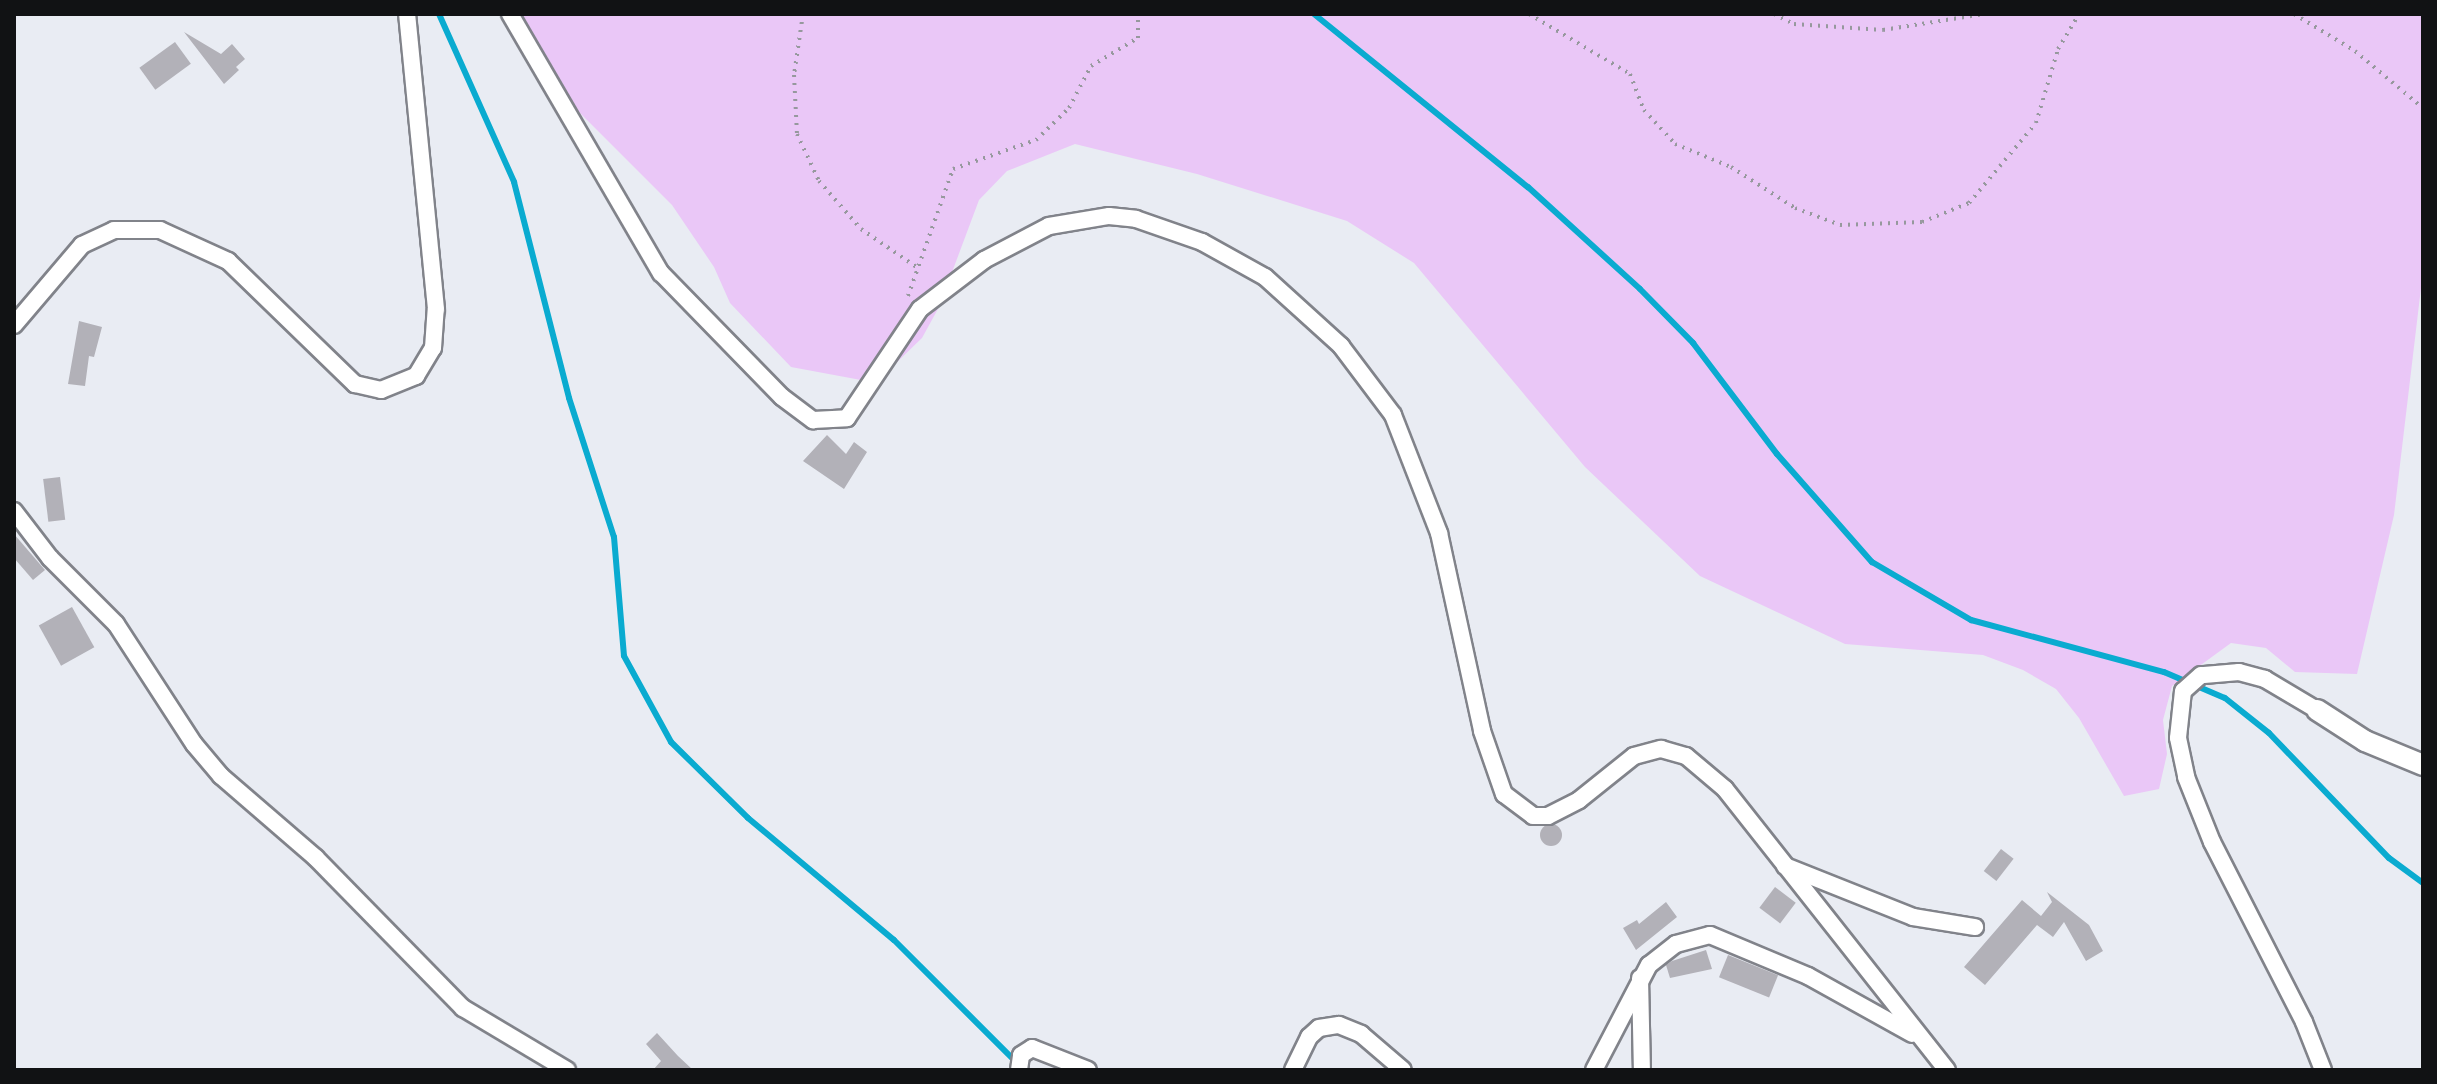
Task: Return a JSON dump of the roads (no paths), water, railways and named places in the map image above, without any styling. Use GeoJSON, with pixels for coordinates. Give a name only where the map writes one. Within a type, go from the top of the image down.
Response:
{"type":"FeatureCollection","features":[{"type":"Feature","properties":{"kind":"street"},"geometry":{"type":"LineString","coordinates":[[14,325],[82,245],[114,230],[160,230],[228,261],[355,384],[381,390],[416,376],[433,348],[436,309],[407,14]]}},
{"type":"Feature","properties":{"kind":"street"},"geometry":{"type":"LineString","coordinates":[[510,14],[661,273],[782,397],[813,420],[847,418],[920,309],[984,260],[1049,226],[1109,216],[1136,219],[1202,242],[1265,277],[1341,346],[1393,415],[1439,533],[1482,731],[1504,794],[1533,816],[1548,816],[1579,800],[1634,756],[1672,751],[1700,765],[1725,789],[1917,1037],[1947,1070]]}},
{"type":"Feature","properties":{"kind":"street"},"geometry":{"type":"LineString","coordinates":[[14,511],[50,558],[116,624],[221,776],[316,858],[456,1002],[567,1070]]}},
{"type":"Feature","properties":{"kind":"street"},"geometry":{"type":"LineString","coordinates":[[2323,1070],[2304,1022],[2212,842],[2186,777],[2178,738],[2183,691],[2201,675],[2239,672],[2265,679],[2365,741],[2423,765]]}},
{"type":"Feature","properties":{"kind":"street"},"geometry":{"type":"LineString","coordinates":[[1783,865],[1900,913],[1975,927]]}},
{"type":"Feature","properties":{"kind":"street"},"geometry":{"type":"LineString","coordinates":[[1594,1070],[1640,977],[1676,944],[1710,935],[1724,938],[1808,976],[1917,1037]]}},
{"type":"Feature","properties":{"kind":"street"},"geometry":{"type":"LineString","coordinates":[[1640,977],[1642,1070]]}},
{"type":"Feature","properties":{"kind":"street"},"geometry":{"type":"LineString","coordinates":[[1293,1070],[1309,1037],[1319,1028],[1339,1025],[1378,1046],[1403,1070]]}},
{"type":"Feature","properties":{"kind":"street"},"geometry":{"type":"LineString","coordinates":[[1019,1070],[1021,1055],[1032,1048],[1088,1070]]}},
{"type":"Feature","properties":{"kind":"waterway"},"geometry":{"type":"LineString","coordinates":[[439,14],[514,182],[569,398],[614,537],[624,656],[671,742],[748,818],[894,940],[1018,1064]]}},
{"type":"Feature","properties":{"kind":"waterway"},"geometry":{"type":"LineString","coordinates":[[1314,14],[1528,187],[1640,289],[1693,343],[1777,454],[1872,562],[1971,620],[2164,672],[2225,698],[2269,733],[2389,858],[2423,883]]}}]}
